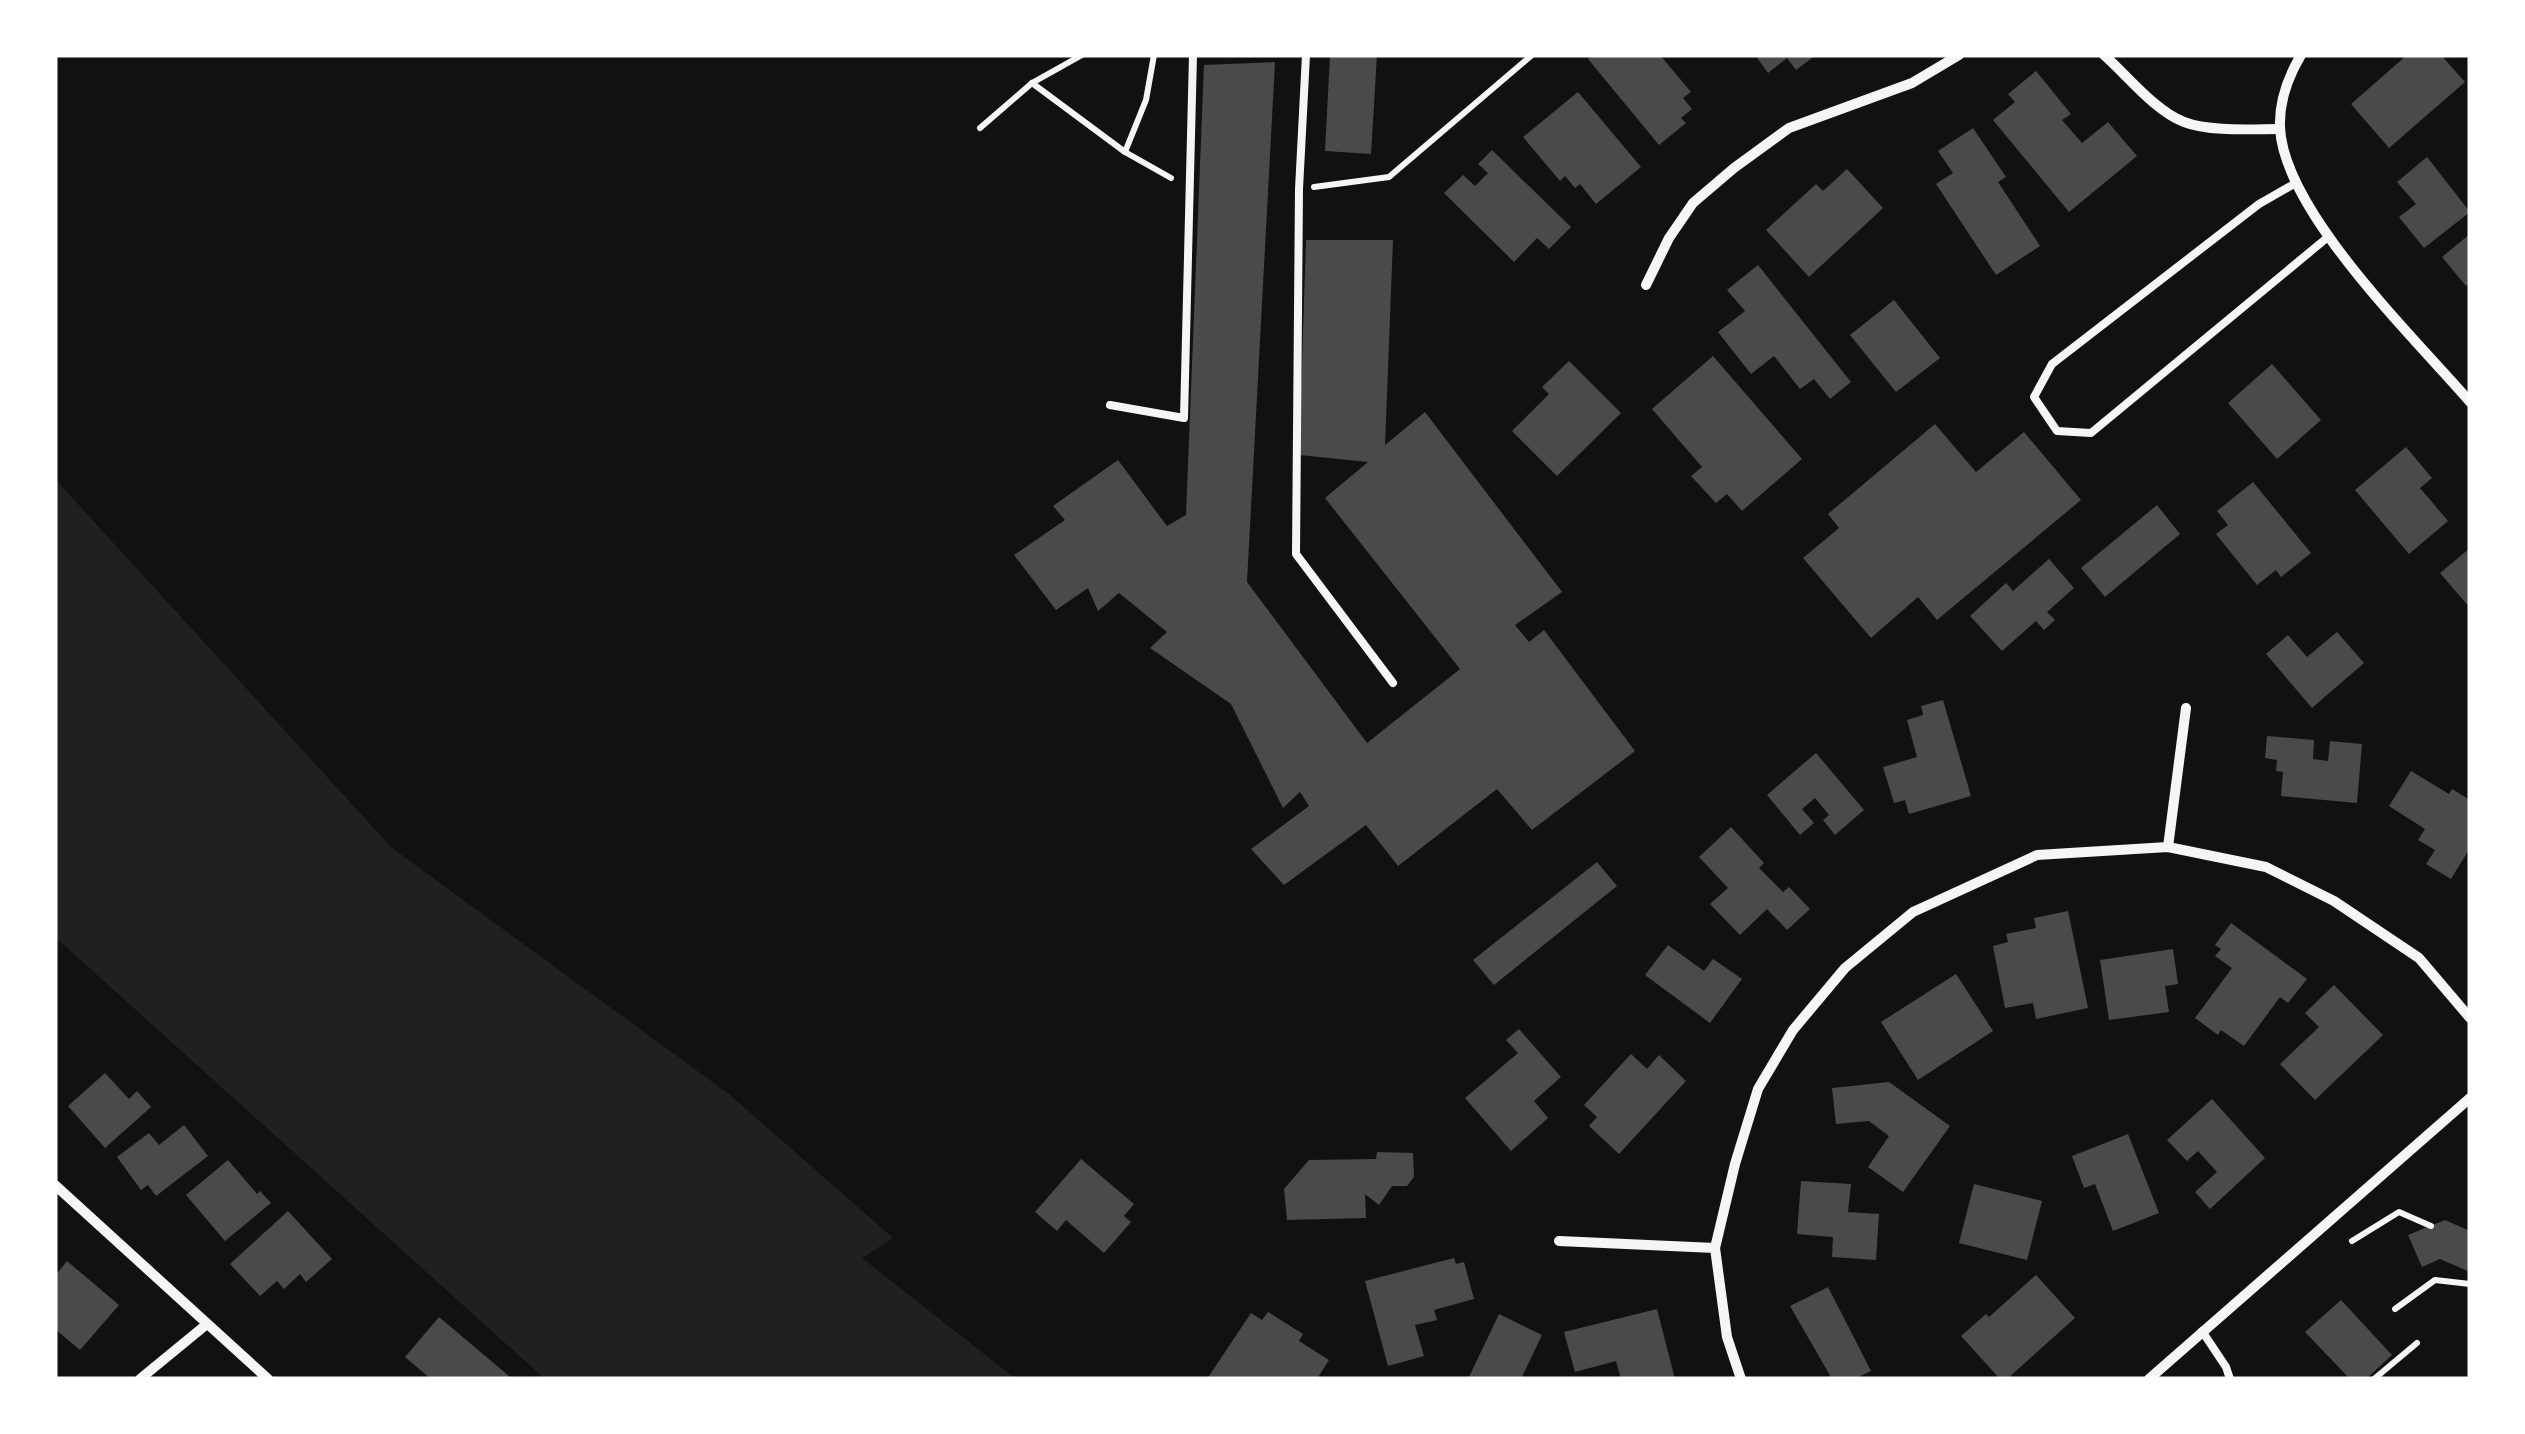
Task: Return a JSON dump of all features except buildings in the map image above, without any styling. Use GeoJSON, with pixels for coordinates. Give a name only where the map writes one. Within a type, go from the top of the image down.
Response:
{"type":"FeatureCollection","features":[{"type":"Feature","properties":{"kind":"street"},"geometry":{"type":"LineString","coordinates":[[1646,286],[1669,238],[1693,203],[1734,168],[1789,128],[1912,83],[1958,55]]}},
{"type":"Feature","properties":{"kind":"street"},"geometry":{"type":"LineString","coordinates":[[2104,55],[2144,94],[2183,122],[2238,130],[2280,129]]}},
{"type":"Feature","properties":{"kind":"street"},"geometry":{"type":"LineString","coordinates":[[2302,55],[2286,81],[2280,129],[2294,184],[2328,238],[2470,402]]}},
{"type":"Feature","properties":{"kind":"street"},"geometry":{"type":"LineString","coordinates":[[2168,847],[2186,708]]}},
{"type":"Feature","properties":{"kind":"street"},"geometry":{"type":"LineString","coordinates":[[1740,1379],[1727,1337],[1714,1248],[1758,1088],[1793,1030],[1844,968],[1912,912],[2037,856],[2168,847],[2266,867],[2334,901],[2419,958],[2470,1018]]}},
{"type":"Feature","properties":{"kind":"street"},"geometry":{"type":"LineString","coordinates":[[2149,1379],[2470,1098]]}},
{"type":"Feature","properties":{"kind":"street"},"geometry":{"type":"LineString","coordinates":[[55,1185],[268,1379]]}},
{"type":"Feature","properties":{"kind":"street"},"geometry":{"type":"LineString","coordinates":[[1559,1241],[1714,1248]]}},
{"type":"Feature","properties":{"kind":"street"},"geometry":{"type":"LineString","coordinates":[[140,1379],[207,1324]]}},
{"type":"Feature","properties":{"kind":"lane"},"geometry":{"type":"LineString","coordinates":[[1110,405],[1184,418],[1193,55]]}},
{"type":"Feature","properties":{"kind":"lane"},"geometry":{"type":"LineString","coordinates":[[1306,55],[1299,190],[1296,554],[1393,683]]}},
{"type":"Feature","properties":{"kind":"lane"},"geometry":{"type":"LineString","coordinates":[[2294,184],[2259,204],[2052,364],[2034,398],[2057,431],[2091,434],[2328,238]]}},
{"type":"Feature","properties":{"kind":"lane"},"geometry":{"type":"LineString","coordinates":[[2202,1331],[2230,1379]]}},
{"type":"Feature","properties":{"kind":"path"},"geometry":{"type":"LineString","coordinates":[[980,128],[1032,83],[1082,55]]}},
{"type":"Feature","properties":{"kind":"path"},"geometry":{"type":"LineString","coordinates":[[1124,152],[1146,100],[1154,55]]}},
{"type":"Feature","properties":{"kind":"path"},"geometry":{"type":"LineString","coordinates":[[1299,190],[1389,176],[1532,55]]}},
{"type":"Feature","properties":{"kind":"path"},"geometry":{"type":"LineString","coordinates":[[1032,83],[1124,152],[1188,188]]}},
{"type":"Feature","properties":{"kind":"path"},"geometry":{"type":"LineString","coordinates":[[2352,1241],[2399,1212],[2431,1226]]}},
{"type":"Feature","properties":{"kind":"path"},"geometry":{"type":"LineString","coordinates":[[2395,1308],[2435,1280],[2470,1284]]}},
{"type":"Feature","properties":{"kind":"path"},"geometry":{"type":"LineString","coordinates":[[2374,1379],[2417,1343]]}},
{"type":"Feature","properties":{"kind":"shaded area"},"geometry":{"type":"Polygon","coordinates":[[[55,479],[392,848],[729,1094],[893,1238],[862,1258],[1016,1379],[545,1379],[55,937],[55,479]]]}}]}
